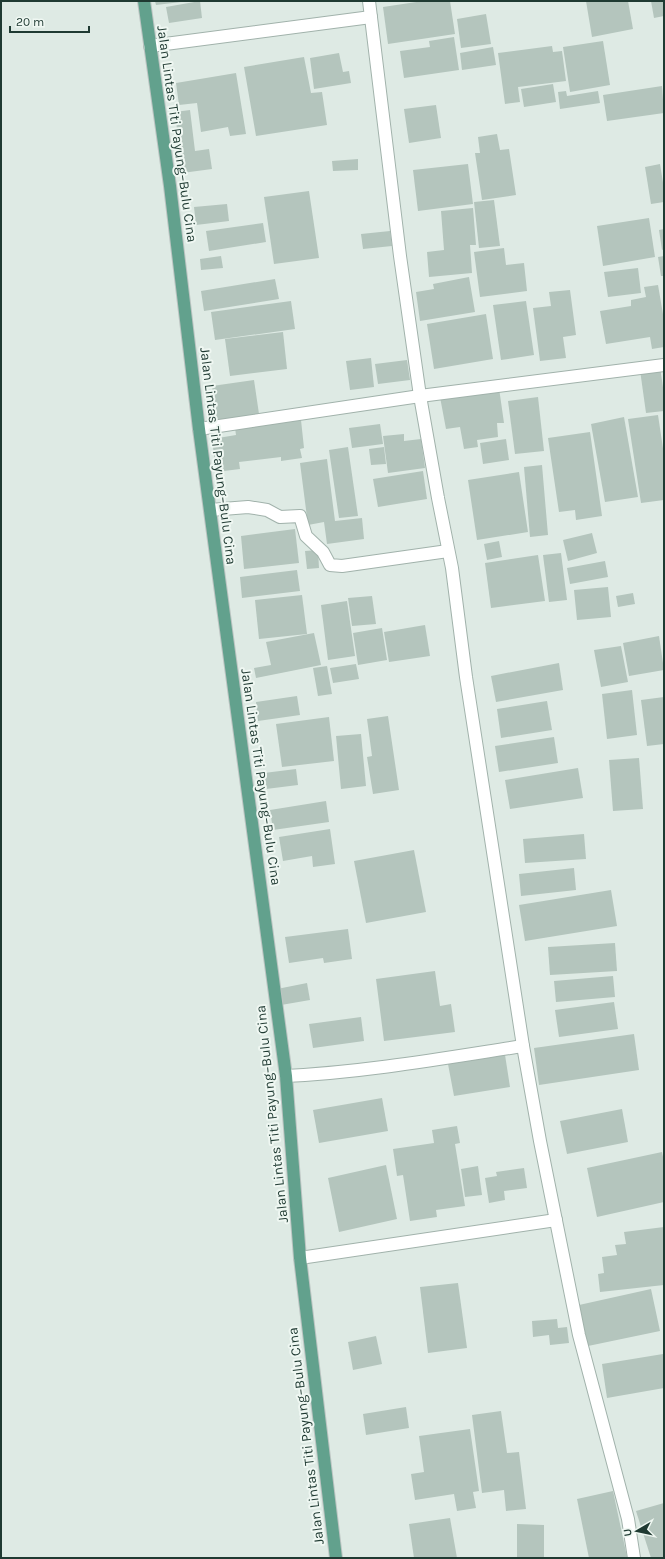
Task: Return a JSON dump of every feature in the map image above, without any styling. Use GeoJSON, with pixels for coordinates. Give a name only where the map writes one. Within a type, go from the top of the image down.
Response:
{"type":"FeatureCollection","features":[{"type":"Feature","properties":{"kind":"main road","name":"Jalan Lintas Titi Payung–Bulu Cina"},"geometry":{"type":"LineString","coordinates":[[144,1],[170,186],[199,429],[286,1076],[300,1258],[336,1558]]}},
{"type":"Feature","properties":{"kind":"street"},"geometry":{"type":"LineString","coordinates":[[369,1],[400,256],[420,396],[452,568],[466,677],[523,1046],[540,1142],[579,1334],[628,1519],[634,1558]]}},
{"type":"Feature","properties":{"kind":"street"},"geometry":{"type":"LineString","coordinates":[[150,46],[371,17]]}},
{"type":"Feature","properties":{"kind":"street"},"geometry":{"type":"LineString","coordinates":[[199,429],[420,396],[664,365]]}},
{"type":"Feature","properties":{"kind":"street"},"geometry":{"type":"LineString","coordinates":[[210,510],[248,507],[267,510],[280,517],[300,516],[306,536],[323,552],[330,565],[342,566],[448,551]]}},
{"type":"Feature","properties":{"kind":"street"},"geometry":{"type":"LineString","coordinates":[[286,1076],[342,1073],[523,1046]]}},
{"type":"Feature","properties":{"kind":"street"},"geometry":{"type":"LineString","coordinates":[[300,1258],[556,1220]]}},
{"type":"Feature","properties":{"kind":"building"},"geometry":{"type":"Polygon","coordinates":[[[155,1],[181,1],[181,2],[156,5],[155,1]]]}},
{"type":"Feature","properties":{"kind":"building"},"geometry":{"type":"Polygon","coordinates":[[[200,1],[202,18],[169,23],[166,7],[200,1]]]}},
{"type":"Feature","properties":{"kind":"building"},"geometry":{"type":"Polygon","coordinates":[[[423,1],[450,1],[455,34],[388,44],[383,7],[423,1]]]}},
{"type":"Feature","properties":{"kind":"building"},"geometry":{"type":"Polygon","coordinates":[[[586,1],[628,1],[633,29],[592,37],[586,1]]]}},
{"type":"Feature","properties":{"kind":"building"},"geometry":{"type":"Polygon","coordinates":[[[651,1],[664,1],[664,16],[654,18],[651,1]]]}},
{"type":"Feature","properties":{"kind":"building"},"geometry":{"type":"Polygon","coordinates":[[[486,14],[491,44],[461,48],[457,19],[486,14]]]}},
{"type":"Feature","properties":{"kind":"building"},"geometry":{"type":"Polygon","coordinates":[[[454,37],[459,70],[404,78],[400,51],[430,47],[429,41],[454,37]]]}},
{"type":"Feature","properties":{"kind":"building"},"geometry":{"type":"Polygon","coordinates":[[[603,41],[610,85],[570,92],[563,47],[603,41]]]}},
{"type":"Feature","properties":{"kind":"building"},"geometry":{"type":"Polygon","coordinates":[[[552,46],[553,52],[562,51],[566,81],[518,87],[520,102],[505,104],[498,53],[552,46]]]}},
{"type":"Feature","properties":{"kind":"building"},"geometry":{"type":"Polygon","coordinates":[[[493,47],[496,65],[462,70],[460,53],[493,47]]]}},
{"type":"Feature","properties":{"kind":"building"},"geometry":{"type":"Polygon","coordinates":[[[339,53],[343,72],[349,71],[351,83],[314,89],[310,58],[339,53]]]}},
{"type":"Feature","properties":{"kind":"building"},"geometry":{"type":"Polygon","coordinates":[[[304,57],[311,93],[322,92],[327,125],[256,136],[244,67],[304,57]]]}},
{"type":"Feature","properties":{"kind":"building"},"geometry":{"type":"Polygon","coordinates":[[[236,73],[246,134],[230,136],[228,127],[201,132],[197,103],[179,105],[176,83],[236,73]]]}},
{"type":"Feature","properties":{"kind":"building"},"geometry":{"type":"Polygon","coordinates":[[[553,84],[556,102],[524,107],[521,89],[553,84]]]}},
{"type":"Feature","properties":{"kind":"building"},"geometry":{"type":"Polygon","coordinates":[[[662,86],[664,113],[607,121],[603,95],[662,86]]]}},
{"type":"Feature","properties":{"kind":"building"},"geometry":{"type":"Polygon","coordinates":[[[566,91],[567,96],[598,91],[600,103],[560,109],[558,92],[566,91]]]}},
{"type":"Feature","properties":{"kind":"building"},"geometry":{"type":"Polygon","coordinates":[[[436,105],[441,138],[409,143],[404,109],[436,105]]]}},
{"type":"Feature","properties":{"kind":"building"},"geometry":{"type":"Polygon","coordinates":[[[190,110],[195,151],[209,149],[212,169],[182,173],[175,112],[190,110]]]}},
{"type":"Feature","properties":{"kind":"building"},"geometry":{"type":"Polygon","coordinates":[[[497,134],[500,150],[509,149],[516,195],[482,200],[475,153],[480,153],[478,137],[497,134]]]}},
{"type":"Feature","properties":{"kind":"building"},"geometry":{"type":"Polygon","coordinates":[[[358,159],[358,170],[333,171],[332,161],[358,159]]]}},
{"type":"Feature","properties":{"kind":"building"},"geometry":{"type":"Polygon","coordinates":[[[468,164],[473,204],[418,211],[413,170],[468,164]]]}},
{"type":"Feature","properties":{"kind":"building"},"geometry":{"type":"Polygon","coordinates":[[[660,164],[664,189],[664,202],[651,204],[645,167],[660,164]]]}},
{"type":"Feature","properties":{"kind":"building"},"geometry":{"type":"Polygon","coordinates":[[[309,191],[319,258],[274,264],[264,197],[309,191]]]}},
{"type":"Feature","properties":{"kind":"building"},"geometry":{"type":"Polygon","coordinates":[[[494,200],[500,246],[479,248],[474,202],[494,200]]]}},
{"type":"Feature","properties":{"kind":"building"},"geometry":{"type":"Polygon","coordinates":[[[227,204],[229,221],[196,225],[194,207],[227,204]]]}},
{"type":"Feature","properties":{"kind":"building"},"geometry":{"type":"Polygon","coordinates":[[[473,208],[476,245],[470,245],[472,273],[429,277],[427,252],[444,250],[441,211],[473,208]]]}},
{"type":"Feature","properties":{"kind":"building"},"geometry":{"type":"Polygon","coordinates":[[[649,218],[655,257],[603,266],[597,226],[649,218]]]}},
{"type":"Feature","properties":{"kind":"building"},"geometry":{"type":"Polygon","coordinates":[[[263,223],[266,242],[209,251],[206,231],[263,223]]]}},
{"type":"Feature","properties":{"kind":"building"},"geometry":{"type":"Polygon","coordinates":[[[664,229],[664,249],[662,250],[659,230],[664,229]]]}},
{"type":"Feature","properties":{"kind":"building"},"geometry":{"type":"Polygon","coordinates":[[[390,231],[392,246],[363,249],[361,234],[390,231]]]}},
{"type":"Feature","properties":{"kind":"building"},"geometry":{"type":"Polygon","coordinates":[[[504,248],[506,265],[524,263],[527,291],[480,297],[474,252],[504,248]]]}},
{"type":"Feature","properties":{"kind":"building"},"geometry":{"type":"Polygon","coordinates":[[[221,256],[223,268],[201,270],[200,259],[221,256]]]}},
{"type":"Feature","properties":{"kind":"building"},"geometry":{"type":"Polygon","coordinates":[[[664,256],[664,276],[661,276],[658,257],[664,256]]]}},
{"type":"Feature","properties":{"kind":"building"},"geometry":{"type":"Polygon","coordinates":[[[638,268],[641,293],[608,297],[604,272],[638,268]]]}},
{"type":"Feature","properties":{"kind":"building"},"geometry":{"type":"Polygon","coordinates":[[[469,277],[475,312],[420,321],[416,292],[434,289],[433,284],[469,277]]]}},
{"type":"Feature","properties":{"kind":"building"},"geometry":{"type":"Polygon","coordinates":[[[275,279],[279,299],[204,311],[201,291],[275,279]]]}},
{"type":"Feature","properties":{"kind":"building"},"geometry":{"type":"Polygon","coordinates":[[[658,285],[664,320],[664,347],[652,349],[650,337],[606,344],[600,311],[631,306],[631,300],[646,297],[644,287],[658,285]]]}},
{"type":"Feature","properties":{"kind":"building"},"geometry":{"type":"Polygon","coordinates":[[[570,290],[576,335],[563,337],[566,358],[540,361],[533,308],[551,306],[549,292],[570,290]]]}},
{"type":"Feature","properties":{"kind":"building"},"geometry":{"type":"Polygon","coordinates":[[[291,301],[295,329],[215,340],[211,312],[291,301]]]}},
{"type":"Feature","properties":{"kind":"building"},"geometry":{"type":"Polygon","coordinates":[[[526,301],[534,355],[501,360],[493,305],[526,301]]]}},
{"type":"Feature","properties":{"kind":"building"},"geometry":{"type":"Polygon","coordinates":[[[486,314],[493,359],[434,369],[427,324],[486,314]]]}},
{"type":"Feature","properties":{"kind":"building"},"geometry":{"type":"Polygon","coordinates":[[[283,332],[287,369],[230,376],[225,339],[283,332]]]}},
{"type":"Feature","properties":{"kind":"building"},"geometry":{"type":"Polygon","coordinates":[[[371,358],[374,387],[350,390],[346,361],[371,358]]]}},
{"type":"Feature","properties":{"kind":"building"},"geometry":{"type":"Polygon","coordinates":[[[407,360],[410,380],[378,384],[375,364],[407,360]]]}},
{"type":"Feature","properties":{"kind":"building"},"geometry":{"type":"Polygon","coordinates":[[[660,367],[664,394],[664,411],[646,413],[640,370],[660,367]]]}},
{"type":"Feature","properties":{"kind":"building"},"geometry":{"type":"Polygon","coordinates":[[[254,380],[259,414],[217,420],[212,386],[254,380]]]}},
{"type":"Feature","properties":{"kind":"building"},"geometry":{"type":"Polygon","coordinates":[[[499,388],[504,423],[497,423],[498,437],[477,440],[478,447],[464,449],[460,427],[446,429],[440,397],[499,388]]]}},
{"type":"Feature","properties":{"kind":"building"},"geometry":{"type":"Polygon","coordinates":[[[538,397],[544,451],[515,454],[508,401],[538,397]]]}},
{"type":"Feature","properties":{"kind":"building"},"geometry":{"type":"Polygon","coordinates":[[[658,415],[664,455],[664,500],[641,503],[628,419],[658,415]]]}},
{"type":"Feature","properties":{"kind":"building"},"geometry":{"type":"Polygon","coordinates":[[[624,417],[638,497],[605,502],[591,424],[624,417]]]}},
{"type":"Feature","properties":{"kind":"building"},"geometry":{"type":"Polygon","coordinates":[[[301,420],[304,448],[300,449],[302,458],[281,461],[281,457],[239,462],[240,469],[216,472],[212,439],[236,435],[235,428],[301,420]]]}},
{"type":"Feature","properties":{"kind":"building"},"geometry":{"type":"Polygon","coordinates":[[[380,424],[383,444],[352,448],[349,428],[380,424]]]}},
{"type":"Feature","properties":{"kind":"building"},"geometry":{"type":"Polygon","coordinates":[[[590,432],[602,516],[576,520],[575,510],[559,512],[548,438],[590,432]]]}},
{"type":"Feature","properties":{"kind":"building"},"geometry":{"type":"Polygon","coordinates":[[[404,434],[404,441],[421,439],[425,468],[388,473],[383,436],[404,434]]]}},
{"type":"Feature","properties":{"kind":"building"},"geometry":{"type":"Polygon","coordinates":[[[506,439],[509,460],[483,464],[480,443],[506,439]]]}},
{"type":"Feature","properties":{"kind":"building"},"geometry":{"type":"Polygon","coordinates":[[[348,447],[358,516],[339,518],[329,450],[348,447]]]}},
{"type":"Feature","properties":{"kind":"building"},"geometry":{"type":"Polygon","coordinates":[[[384,447],[386,464],[371,465],[369,449],[384,447]]]}},
{"type":"Feature","properties":{"kind":"building"},"geometry":{"type":"Polygon","coordinates":[[[327,459],[335,521],[362,518],[364,539],[327,544],[324,522],[308,525],[300,463],[327,459]]]}},
{"type":"Feature","properties":{"kind":"building"},"geometry":{"type":"Polygon","coordinates":[[[542,465],[548,535],[530,537],[524,467],[542,465]]]}},
{"type":"Feature","properties":{"kind":"building"},"geometry":{"type":"Polygon","coordinates":[[[423,471],[427,499],[378,507],[373,479],[423,471]]]}},
{"type":"Feature","properties":{"kind":"building"},"geometry":{"type":"Polygon","coordinates":[[[519,472],[528,532],[477,540],[468,480],[519,472]]]}},
{"type":"Feature","properties":{"kind":"building"},"geometry":{"type":"Polygon","coordinates":[[[295,529],[299,563],[244,569],[241,536],[295,529]]]}},
{"type":"Feature","properties":{"kind":"building"},"geometry":{"type":"Polygon","coordinates":[[[592,533],[597,553],[568,561],[563,540],[592,533]]]}},
{"type":"Feature","properties":{"kind":"building"},"geometry":{"type":"Polygon","coordinates":[[[499,541],[502,557],[487,560],[484,544],[499,541]]]}},
{"type":"Feature","properties":{"kind":"building"},"geometry":{"type":"Polygon","coordinates":[[[318,550],[319,568],[307,569],[305,551],[318,550]]]}},
{"type":"Feature","properties":{"kind":"building"},"geometry":{"type":"Polygon","coordinates":[[[561,553],[567,600],[549,602],[543,555],[561,553]]]}},
{"type":"Feature","properties":{"kind":"building"},"geometry":{"type":"Polygon","coordinates":[[[538,555],[545,601],[491,608],[485,563],[538,555]]]}},
{"type":"Feature","properties":{"kind":"building"},"geometry":{"type":"Polygon","coordinates":[[[605,561],[608,577],[570,584],[567,568],[605,561]]]}},
{"type":"Feature","properties":{"kind":"building"},"geometry":{"type":"Polygon","coordinates":[[[297,570],[300,591],[242,598],[240,577],[297,570]]]}},
{"type":"Feature","properties":{"kind":"building"},"geometry":{"type":"Polygon","coordinates":[[[608,587],[611,617],[577,620],[574,590],[608,587]]]}},
{"type":"Feature","properties":{"kind":"building"},"geometry":{"type":"Polygon","coordinates":[[[633,593],[635,604],[618,607],[616,596],[633,593]]]}},
{"type":"Feature","properties":{"kind":"building"},"geometry":{"type":"Polygon","coordinates":[[[302,595],[307,634],[259,639],[255,600],[302,595]]]}},
{"type":"Feature","properties":{"kind":"building"},"geometry":{"type":"Polygon","coordinates":[[[372,596],[376,624],[352,626],[348,598],[372,596]]]}},
{"type":"Feature","properties":{"kind":"building"},"geometry":{"type":"Polygon","coordinates":[[[347,601],[355,656],[328,660],[321,605],[347,601]]]}},
{"type":"Feature","properties":{"kind":"building"},"geometry":{"type":"Polygon","coordinates":[[[425,625],[430,656],[389,662],[384,632],[425,625]]]}},
{"type":"Feature","properties":{"kind":"building"},"geometry":{"type":"Polygon","coordinates":[[[382,628],[387,660],[358,665],[353,633],[382,628]]]}},
{"type":"Feature","properties":{"kind":"building"},"geometry":{"type":"Polygon","coordinates":[[[314,633],[321,665],[256,678],[254,668],[271,665],[266,642],[314,633]]]}},
{"type":"Feature","properties":{"kind":"building"},"geometry":{"type":"Polygon","coordinates":[[[659,636],[664,670],[629,676],[623,643],[659,636]]]}},
{"type":"Feature","properties":{"kind":"building"},"geometry":{"type":"Polygon","coordinates":[[[621,646],[628,682],[601,687],[594,650],[621,646]]]}},
{"type":"Feature","properties":{"kind":"building"},"geometry":{"type":"Polygon","coordinates":[[[559,663],[563,690],[496,702],[491,676],[559,663]]]}},
{"type":"Feature","properties":{"kind":"building"},"geometry":{"type":"Polygon","coordinates":[[[356,664],[359,679],[333,683],[330,668],[356,664]]]}},
{"type":"Feature","properties":{"kind":"building"},"geometry":{"type":"Polygon","coordinates":[[[327,666],[332,694],[318,696],[313,668],[327,666]]]}},
{"type":"Feature","properties":{"kind":"building"},"geometry":{"type":"Polygon","coordinates":[[[632,690],[637,735],[607,739],[602,694],[632,690]]]}},
{"type":"Feature","properties":{"kind":"building"},"geometry":{"type":"Polygon","coordinates":[[[297,696],[300,715],[258,721],[256,702],[297,696]]]}},
{"type":"Feature","properties":{"kind":"building"},"geometry":{"type":"Polygon","coordinates":[[[664,697],[664,744],[647,746],[641,700],[664,697]]]}},
{"type":"Feature","properties":{"kind":"building"},"geometry":{"type":"Polygon","coordinates":[[[547,701],[552,730],[501,738],[497,709],[547,701]]]}},
{"type":"Feature","properties":{"kind":"building"},"geometry":{"type":"Polygon","coordinates":[[[388,716],[399,790],[373,794],[367,757],[372,756],[367,719],[388,716]]]}},
{"type":"Feature","properties":{"kind":"building"},"geometry":{"type":"Polygon","coordinates":[[[329,717],[334,761],[282,767],[276,724],[329,717]]]}},
{"type":"Feature","properties":{"kind":"building"},"geometry":{"type":"Polygon","coordinates":[[[361,734],[366,786],[341,789],[336,736],[361,734]]]}},
{"type":"Feature","properties":{"kind":"building"},"geometry":{"type":"Polygon","coordinates":[[[554,737],[558,763],[499,772],[495,746],[554,737]]]}},
{"type":"Feature","properties":{"kind":"building"},"geometry":{"type":"Polygon","coordinates":[[[639,758],[643,809],[613,811],[609,760],[639,758]]]}},
{"type":"Feature","properties":{"kind":"building"},"geometry":{"type":"Polygon","coordinates":[[[578,768],[583,798],[510,809],[505,780],[578,768]]]}},
{"type":"Feature","properties":{"kind":"building"},"geometry":{"type":"Polygon","coordinates":[[[296,769],[298,785],[266,789],[264,773],[296,769]]]}},
{"type":"Feature","properties":{"kind":"building"},"geometry":{"type":"Polygon","coordinates":[[[326,801],[329,822],[273,830],[270,810],[326,801]]]}},
{"type":"Feature","properties":{"kind":"building"},"geometry":{"type":"Polygon","coordinates":[[[330,829],[335,864],[313,867],[312,856],[283,861],[279,837],[330,829]]]}},
{"type":"Feature","properties":{"kind":"building"},"geometry":{"type":"Polygon","coordinates":[[[584,834],[586,859],[525,863],[523,839],[584,834]]]}},
{"type":"Feature","properties":{"kind":"building"},"geometry":{"type":"Polygon","coordinates":[[[414,850],[426,912],[366,923],[354,861],[414,850]]]}},
{"type":"Feature","properties":{"kind":"building"},"geometry":{"type":"Polygon","coordinates":[[[574,868],[576,890],[521,896],[519,874],[574,868]]]}},
{"type":"Feature","properties":{"kind":"building"},"geometry":{"type":"Polygon","coordinates":[[[611,890],[617,926],[525,941],[519,905],[611,890]]]}},
{"type":"Feature","properties":{"kind":"building"},"geometry":{"type":"Polygon","coordinates":[[[348,929],[352,959],[324,963],[323,958],[289,963],[285,937],[348,929]]]}},
{"type":"Feature","properties":{"kind":"building"},"geometry":{"type":"Polygon","coordinates":[[[615,943],[617,971],[550,975],[548,947],[615,943]]]}},
{"type":"Feature","properties":{"kind":"building"},"geometry":{"type":"Polygon","coordinates":[[[435,971],[440,1006],[451,1004],[455,1032],[384,1041],[376,979],[435,971]]]}},
{"type":"Feature","properties":{"kind":"building"},"geometry":{"type":"Polygon","coordinates":[[[613,976],[615,997],[556,1002],[554,981],[613,976]]]}},
{"type":"Feature","properties":{"kind":"building"},"geometry":{"type":"Polygon","coordinates":[[[307,983],[310,1000],[281,1005],[277,989],[307,983]]]}},
{"type":"Feature","properties":{"kind":"building"},"geometry":{"type":"Polygon","coordinates":[[[614,1002],[618,1029],[559,1037],[555,1010],[614,1002]]]}},
{"type":"Feature","properties":{"kind":"building"},"geometry":{"type":"Polygon","coordinates":[[[361,1017],[364,1041],[313,1048],[309,1024],[361,1017]]]}},
{"type":"Feature","properties":{"kind":"building"},"geometry":{"type":"Polygon","coordinates":[[[634,1034],[639,1070],[539,1085],[534,1048],[634,1034]]]}},
{"type":"Feature","properties":{"kind":"building"},"geometry":{"type":"Polygon","coordinates":[[[505,1055],[510,1087],[454,1096],[448,1064],[505,1055]]]}},
{"type":"Feature","properties":{"kind":"building"},"geometry":{"type":"Polygon","coordinates":[[[382,1098],[388,1131],[319,1143],[313,1110],[382,1098]]]}},
{"type":"Feature","properties":{"kind":"building"},"geometry":{"type":"Polygon","coordinates":[[[622,1109],[628,1142],[567,1154],[560,1121],[622,1109]]]}},
{"type":"Feature","properties":{"kind":"building"},"geometry":{"type":"Polygon","coordinates":[[[457,1126],[460,1143],[455,1144],[465,1206],[436,1210],[437,1217],[410,1221],[403,1175],[397,1176],[393,1149],[434,1143],[432,1130],[457,1126]]]}},
{"type":"Feature","properties":{"kind":"building"},"geometry":{"type":"Polygon","coordinates":[[[662,1152],[664,1162],[664,1202],[597,1217],[587,1168],[662,1152]]]}},
{"type":"Feature","properties":{"kind":"building"},"geometry":{"type":"Polygon","coordinates":[[[386,1165],[397,1219],[339,1232],[328,1178],[386,1165]]]}},
{"type":"Feature","properties":{"kind":"building"},"geometry":{"type":"Polygon","coordinates":[[[478,1166],[482,1195],[465,1197],[461,1169],[478,1166]]]}},
{"type":"Feature","properties":{"kind":"building"},"geometry":{"type":"Polygon","coordinates":[[[524,1168],[527,1188],[504,1191],[505,1200],[489,1203],[485,1178],[497,1176],[496,1172],[524,1168]]]}},
{"type":"Feature","properties":{"kind":"building"},"geometry":{"type":"Polygon","coordinates":[[[664,1227],[664,1285],[600,1292],[598,1274],[604,1273],[602,1257],[617,1255],[615,1245],[626,1244],[624,1232],[664,1227]]]}},
{"type":"Feature","properties":{"kind":"building"},"geometry":{"type":"Polygon","coordinates":[[[458,1283],[467,1348],[428,1353],[420,1287],[458,1283]]]}},
{"type":"Feature","properties":{"kind":"building"},"geometry":{"type":"Polygon","coordinates":[[[651,1289],[660,1331],[588,1346],[579,1305],[651,1289]]]}},
{"type":"Feature","properties":{"kind":"building"},"geometry":{"type":"Polygon","coordinates":[[[557,1319],[558,1328],[567,1327],[569,1343],[550,1345],[549,1335],[533,1337],[532,1321],[557,1319]]]}},
{"type":"Feature","properties":{"kind":"building"},"geometry":{"type":"Polygon","coordinates":[[[376,1336],[382,1364],[353,1370],[348,1342],[376,1336]]]}},
{"type":"Feature","properties":{"kind":"building"},"geometry":{"type":"Polygon","coordinates":[[[663,1354],[664,1388],[607,1398],[602,1364],[663,1354]]]}},
{"type":"Feature","properties":{"kind":"building"},"geometry":{"type":"Polygon","coordinates":[[[406,1407],[409,1428],[366,1435],[363,1414],[406,1407]]]}},
{"type":"Feature","properties":{"kind":"building"},"geometry":{"type":"Polygon","coordinates":[[[501,1411],[507,1453],[519,1452],[526,1509],[506,1511],[504,1490],[482,1493],[472,1415],[501,1411]]]}},
{"type":"Feature","properties":{"kind":"building"},"geometry":{"type":"Polygon","coordinates":[[[470,1429],[479,1491],[473,1492],[476,1508],[457,1511],[454,1494],[415,1500],[411,1474],[424,1472],[419,1436],[470,1429]]]}},
{"type":"Feature","properties":{"kind":"building"},"geometry":{"type":"Polygon","coordinates":[[[613,1491],[627,1557],[589,1558],[577,1499],[613,1491]]]}},
{"type":"Feature","properties":{"kind":"building"},"geometry":{"type":"Polygon","coordinates":[[[664,1503],[664,1558],[651,1558],[636,1511],[664,1503]]]}},
{"type":"Feature","properties":{"kind":"building"},"geometry":{"type":"Polygon","coordinates":[[[450,1518],[457,1558],[414,1558],[409,1524],[450,1518]]]}},
{"type":"Feature","properties":{"kind":"building"},"geometry":{"type":"Polygon","coordinates":[[[517,1524],[544,1525],[544,1558],[517,1558],[517,1524]]]}}]}
